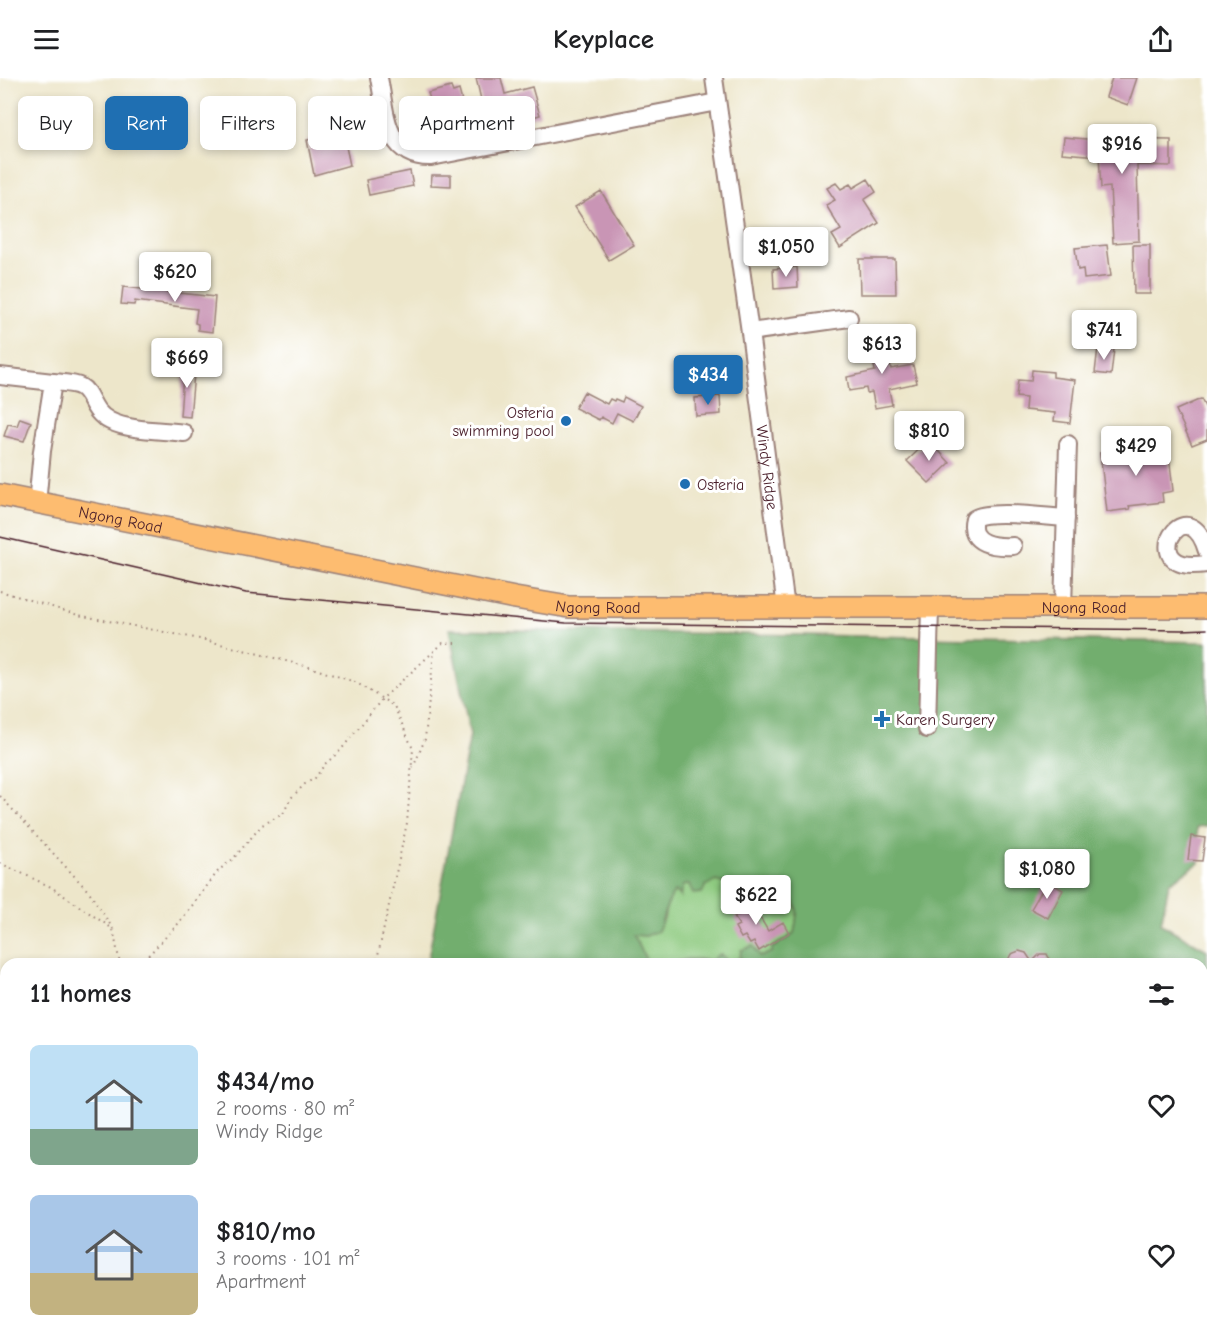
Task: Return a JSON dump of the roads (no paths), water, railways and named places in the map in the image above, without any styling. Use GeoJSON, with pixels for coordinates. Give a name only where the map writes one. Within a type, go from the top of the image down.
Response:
{"type":"FeatureCollection","features":[{"type":"Feature","properties":{"kind":"main road","name":"Ngong Road"},"geometry":{"type":"LineString","coordinates":[[0,495],[542,604],[580,607],[786,608],[1207,607]]}},
{"type":"Feature","properties":{"kind":"street"},"geometry":{"type":"LineString","coordinates":[[379,78],[391,133],[396,144],[418,158],[717,102]]}},
{"type":"Feature","properties":{"kind":"street","name":"Windy Ridge"},"geometry":{"type":"LineString","coordinates":[[714,78],[786,608]]}},
{"type":"Feature","properties":{"kind":"street"},"geometry":{"type":"LineString","coordinates":[[750,332],[849,318]]}},
{"type":"Feature","properties":{"kind":"street"},"geometry":{"type":"LineString","coordinates":[[0,376],[80,386],[86,391],[96,411],[111,422],[184,433]]}},
{"type":"Feature","properties":{"kind":"street"},"geometry":{"type":"LineString","coordinates":[[38,504],[42,451],[53,382]]}},
{"type":"Feature","properties":{"kind":"street"},"geometry":{"type":"LineString","coordinates":[[1063,607],[1068,444]]}},
{"type":"Feature","properties":{"kind":"street"},"geometry":{"type":"LineString","coordinates":[[1013,546],[987,544],[974,534],[972,526],[974,519],[984,515],[1011,514],[1066,518]]}},
{"type":"Feature","properties":{"kind":"street"},"geometry":{"type":"LineString","coordinates":[[1207,551],[1198,531],[1193,527],[1185,525],[1176,529],[1169,537],[1169,552],[1173,559],[1182,564],[1207,564]]}},
{"type":"Feature","properties":{"kind":"street"},"geometry":{"type":"LineString","coordinates":[[927,729],[930,607]]}},
{"type":"Feature","properties":{"kind":"tram line"},"geometry":{"type":"LineString","coordinates":[[0,537],[246,593],[566,623],[1207,629]]}},
{"type":"Feature","properties":{"kind":"place","name":"Osteria swimming pool"},"geometry":{"type":"Point","coordinates":[566,421]}},
{"type":"Feature","properties":{"kind":"place","name":"Osteria"},"geometry":{"type":"Point","coordinates":[685,484]}},
{"type":"Feature","properties":{"kind":"place","name":"Karen Surgery"},"geometry":{"type":"Point","coordinates":[882,719]}}]}
